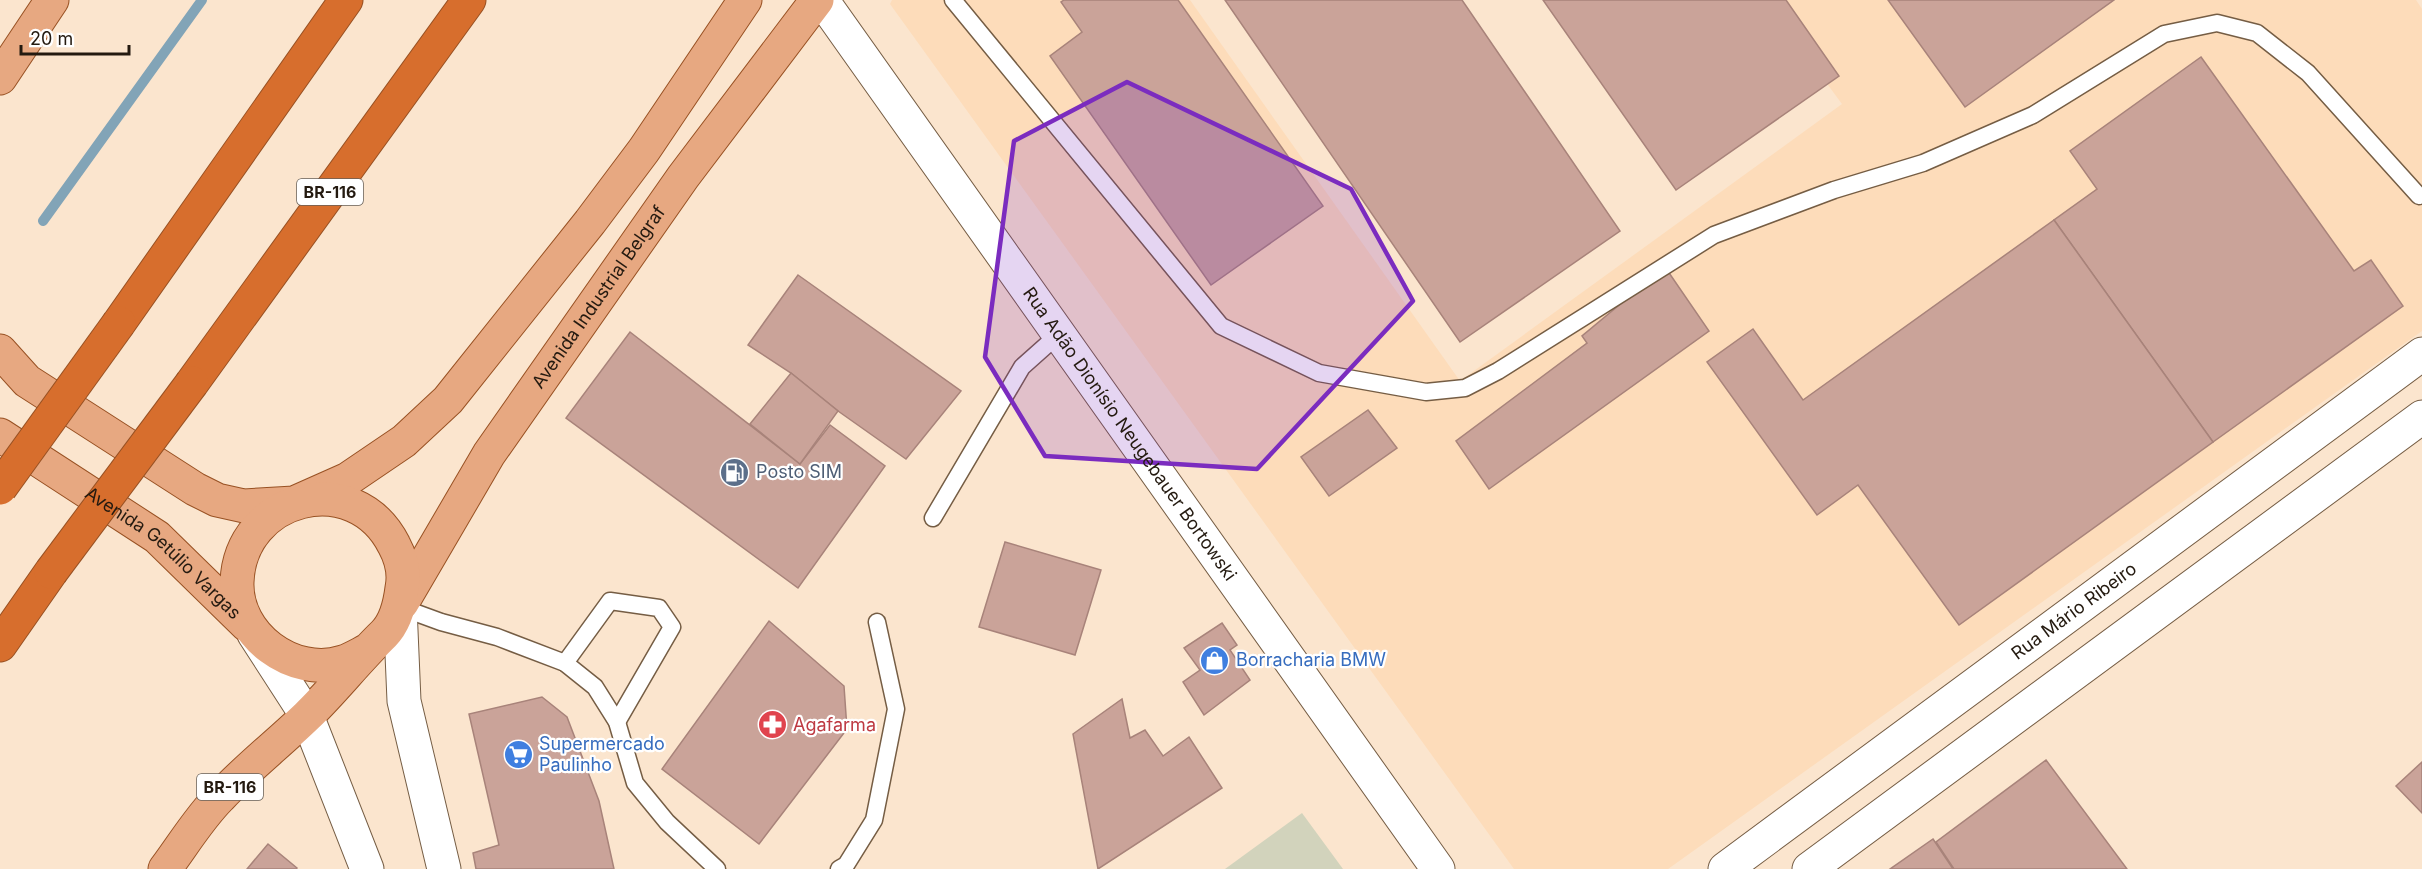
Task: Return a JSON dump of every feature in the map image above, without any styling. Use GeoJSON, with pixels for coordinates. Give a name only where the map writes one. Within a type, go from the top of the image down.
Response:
{"type":"FeatureCollection","features":[{"type":"Feature","properties":{"kind":"highway"},"geometry":{"type":"LineString","coordinates":[[0,488],[346,0]]}},
{"type":"Feature","properties":{"kind":"highway","name":"BR-116"},"geometry":{"type":"LineString","coordinates":[[0,645],[469,0]]}},
{"type":"Feature","properties":{"kind":"main road"},"geometry":{"type":"LineString","coordinates":[[0,78],[52,0]]}},
{"type":"Feature","properties":{"kind":"main road"},"geometry":{"type":"LineString","coordinates":[[368,650],[343,662],[318,665],[292,661],[271,649],[253,632],[241,609],[237,583],[241,557],[253,533],[271,514],[348,479],[404,441],[447,400],[590,222],[644,150],[745,0]]}},
{"type":"Feature","properties":{"kind":"main road","name":"Avenida Industrial Belgraf"},"geometry":{"type":"LineString","coordinates":[[400,607],[489,454],[683,177],[817,0]]}},
{"type":"Feature","properties":{"kind":"main road","name":"Rua Adão Dionísio Neugebauer Bortowski"},"geometry":{"type":"LineString","coordinates":[[822,0],[1438,869]]}},
{"type":"Feature","properties":{"kind":"main road"},"geometry":{"type":"LineString","coordinates":[[0,351],[27,381],[195,489],[218,500],[244,506],[294,503],[320,498],[346,502],[369,514],[388,532],[400,555],[404,581],[400,607],[404,701],[444,869]]}},
{"type":"Feature","properties":{"kind":"main road","name":"Rua Mário Ribeiro"},"geometry":{"type":"LineString","coordinates":[[1725,869],[2422,354]]}},
{"type":"Feature","properties":{"kind":"main road"},"geometry":{"type":"LineString","coordinates":[[1809,869],[2422,417]]}},
{"type":"Feature","properties":{"kind":"main road"},"geometry":{"type":"LineString","coordinates":[[2323,428],[2349,471]]}},
{"type":"Feature","properties":{"kind":"main road","name":"Avenida Getúlio Vargas"},"geometry":{"type":"LineString","coordinates":[[0,435],[157,537],[253,632],[307,716],[367,869]]}},
{"type":"Feature","properties":{"kind":"main road"},"geometry":{"type":"LineString","coordinates":[[307,716],[387,630],[400,607]]}},
{"type":"Feature","properties":{"kind":"main road","name":"BR-116"},"geometry":{"type":"LineString","coordinates":[[165,869],[218,798],[307,716]]}},
{"type":"Feature","properties":{"kind":"lane"},"geometry":{"type":"LineString","coordinates":[[953,0],[1221,327],[1319,373],[1426,392],[1466,388],[1714,234],[1834,190],[1923,163],[2033,116],[2164,34],[2217,23],[2257,33],[2308,73],[2419,196]]}},
{"type":"Feature","properties":{"kind":"lane"},"geometry":{"type":"LineString","coordinates":[[933,518],[1022,367],[1059,334]]}},
{"type":"Feature","properties":{"kind":"lane"},"geometry":{"type":"LineString","coordinates":[[565,663],[610,601],[659,608],[672,627],[617,722]]}},
{"type":"Feature","properties":{"kind":"lane"},"geometry":{"type":"LineString","coordinates":[[400,607],[441,622],[497,637],[565,663],[595,687],[617,722],[634,783],[667,822],[717,869]]}},
{"type":"Feature","properties":{"kind":"lane"},"geometry":{"type":"LineString","coordinates":[[839,869],[846,865],[874,820],[896,709],[877,622]]}},
{"type":"Feature","properties":{"kind":"highlighted area"},"geometry":{"type":"Polygon","coordinates":[[[1127,82],[1351,189],[1413,301],[1257,469],[1045,456],[985,357],[1014,141],[1127,82]]]}},
{"type":"Feature","properties":{"kind":"shaded area"},"geometry":{"type":"Polygon","coordinates":[[[892,0],[1190,0],[1460,381],[1842,104],[1765,0],[2416,0],[2422,9],[2422,331],[1668,869],[1514,869],[890,4],[892,0]]]}},
{"type":"Feature","properties":{"kind":"green space"},"geometry":{"type":"Polygon","coordinates":[[[1302,813],[1343,869],[1225,869],[1302,813]]]}},
{"type":"Feature","properties":{"kind":"building"},"geometry":{"type":"Polygon","coordinates":[[[1064,0],[1178,0],[1323,206],[1211,285],[1050,56],[1082,32],[1061,2],[1064,0]]]}},
{"type":"Feature","properties":{"kind":"building"},"geometry":{"type":"Polygon","coordinates":[[[1225,0],[1462,0],[1620,231],[1460,342],[1225,0]]]}},
{"type":"Feature","properties":{"kind":"building"},"geometry":{"type":"Polygon","coordinates":[[[1543,0],[1786,0],[1839,76],[1676,190],[1543,0]]]}},
{"type":"Feature","properties":{"kind":"building"},"geometry":{"type":"Polygon","coordinates":[[[1888,0],[2114,0],[1965,107],[1888,0]]]}},
{"type":"Feature","properties":{"kind":"building"},"geometry":{"type":"Polygon","coordinates":[[[2201,57],[2354,271],[2371,260],[2403,306],[2213,442],[2054,220],[2097,189],[2070,151],[2201,57]]]}},
{"type":"Feature","properties":{"kind":"building"},"geometry":{"type":"Polygon","coordinates":[[[2054,220],[2213,442],[1959,625],[1858,485],[1817,515],[1707,362],[1753,329],[1803,400],[2054,220]]]}},
{"type":"Feature","properties":{"kind":"building"},"geometry":{"type":"Polygon","coordinates":[[[1665,267],[1709,331],[1489,489],[1456,441],[1587,343],[1582,336],[1665,267]]]}},
{"type":"Feature","properties":{"kind":"building"},"geometry":{"type":"Polygon","coordinates":[[[798,275],[961,391],[906,459],[838,411],[791,373],[748,345],[798,275]]]}},
{"type":"Feature","properties":{"kind":"building"},"geometry":{"type":"Polygon","coordinates":[[[630,332],[800,464],[830,425],[885,466],[798,588],[566,418],[630,332]]]}},
{"type":"Feature","properties":{"kind":"building"},"geometry":{"type":"Polygon","coordinates":[[[791,373],[838,411],[800,464],[750,424],[791,373]]]}},
{"type":"Feature","properties":{"kind":"building"},"geometry":{"type":"Polygon","coordinates":[[[1368,410],[1397,448],[1329,496],[1301,457],[1368,410]]]}},
{"type":"Feature","properties":{"kind":"building"},"geometry":{"type":"Polygon","coordinates":[[[1005,542],[1101,570],[1075,655],[979,627],[1005,542]]]}},
{"type":"Feature","properties":{"kind":"building"},"geometry":{"type":"Polygon","coordinates":[[[769,621],[844,686],[847,729],[759,844],[662,769],[769,621]]]}},
{"type":"Feature","properties":{"kind":"building","name":"Borracharia BMW"},"geometry":{"type":"Polygon","coordinates":[[[1222,623],[1237,645],[1230,650],[1250,680],[1204,715],[1183,682],[1200,670],[1184,648],[1222,623]]]}},
{"type":"Feature","properties":{"kind":"building"},"geometry":{"type":"Polygon","coordinates":[[[542,697],[567,717],[599,801],[614,869],[476,869],[473,853],[499,845],[469,714],[542,697]]]}},
{"type":"Feature","properties":{"kind":"building"},"geometry":{"type":"Polygon","coordinates":[[[1122,699],[1130,738],[1145,730],[1163,756],[1189,737],[1222,788],[1098,869],[1073,734],[1122,699]]]}},
{"type":"Feature","properties":{"kind":"building"},"geometry":{"type":"Polygon","coordinates":[[[2046,760],[2127,869],[1954,869],[1936,842],[2046,760]]]}},
{"type":"Feature","properties":{"kind":"building"},"geometry":{"type":"Polygon","coordinates":[[[2422,762],[2422,813],[2396,786],[2422,762]]]}},
{"type":"Feature","properties":{"kind":"building"},"geometry":{"type":"Polygon","coordinates":[[[1933,839],[1953,869],[1890,869],[1933,839]]]}},
{"type":"Feature","properties":{"kind":"building"},"geometry":{"type":"Polygon","coordinates":[[[268,844],[297,868],[247,869],[268,844]]]}},
{"type":"Feature","properties":{"kind":"waterway"},"geometry":{"type":"LineString","coordinates":[[43,221],[202,0]]}},
{"type":"Feature","properties":{"kind":"place","name":"Posto SIM"},"geometry":{"type":"Point","coordinates":[735,472]}},
{"type":"Feature","properties":{"kind":"place","name":"Borracharia BMW"},"geometry":{"type":"Point","coordinates":[1215,660]}},
{"type":"Feature","properties":{"kind":"place","name":"Agafarma"},"geometry":{"type":"Point","coordinates":[772,725]}},
{"type":"Feature","properties":{"kind":"place","name":"Supermercado Paulinho"},"geometry":{"type":"Point","coordinates":[518,754]}}]}
